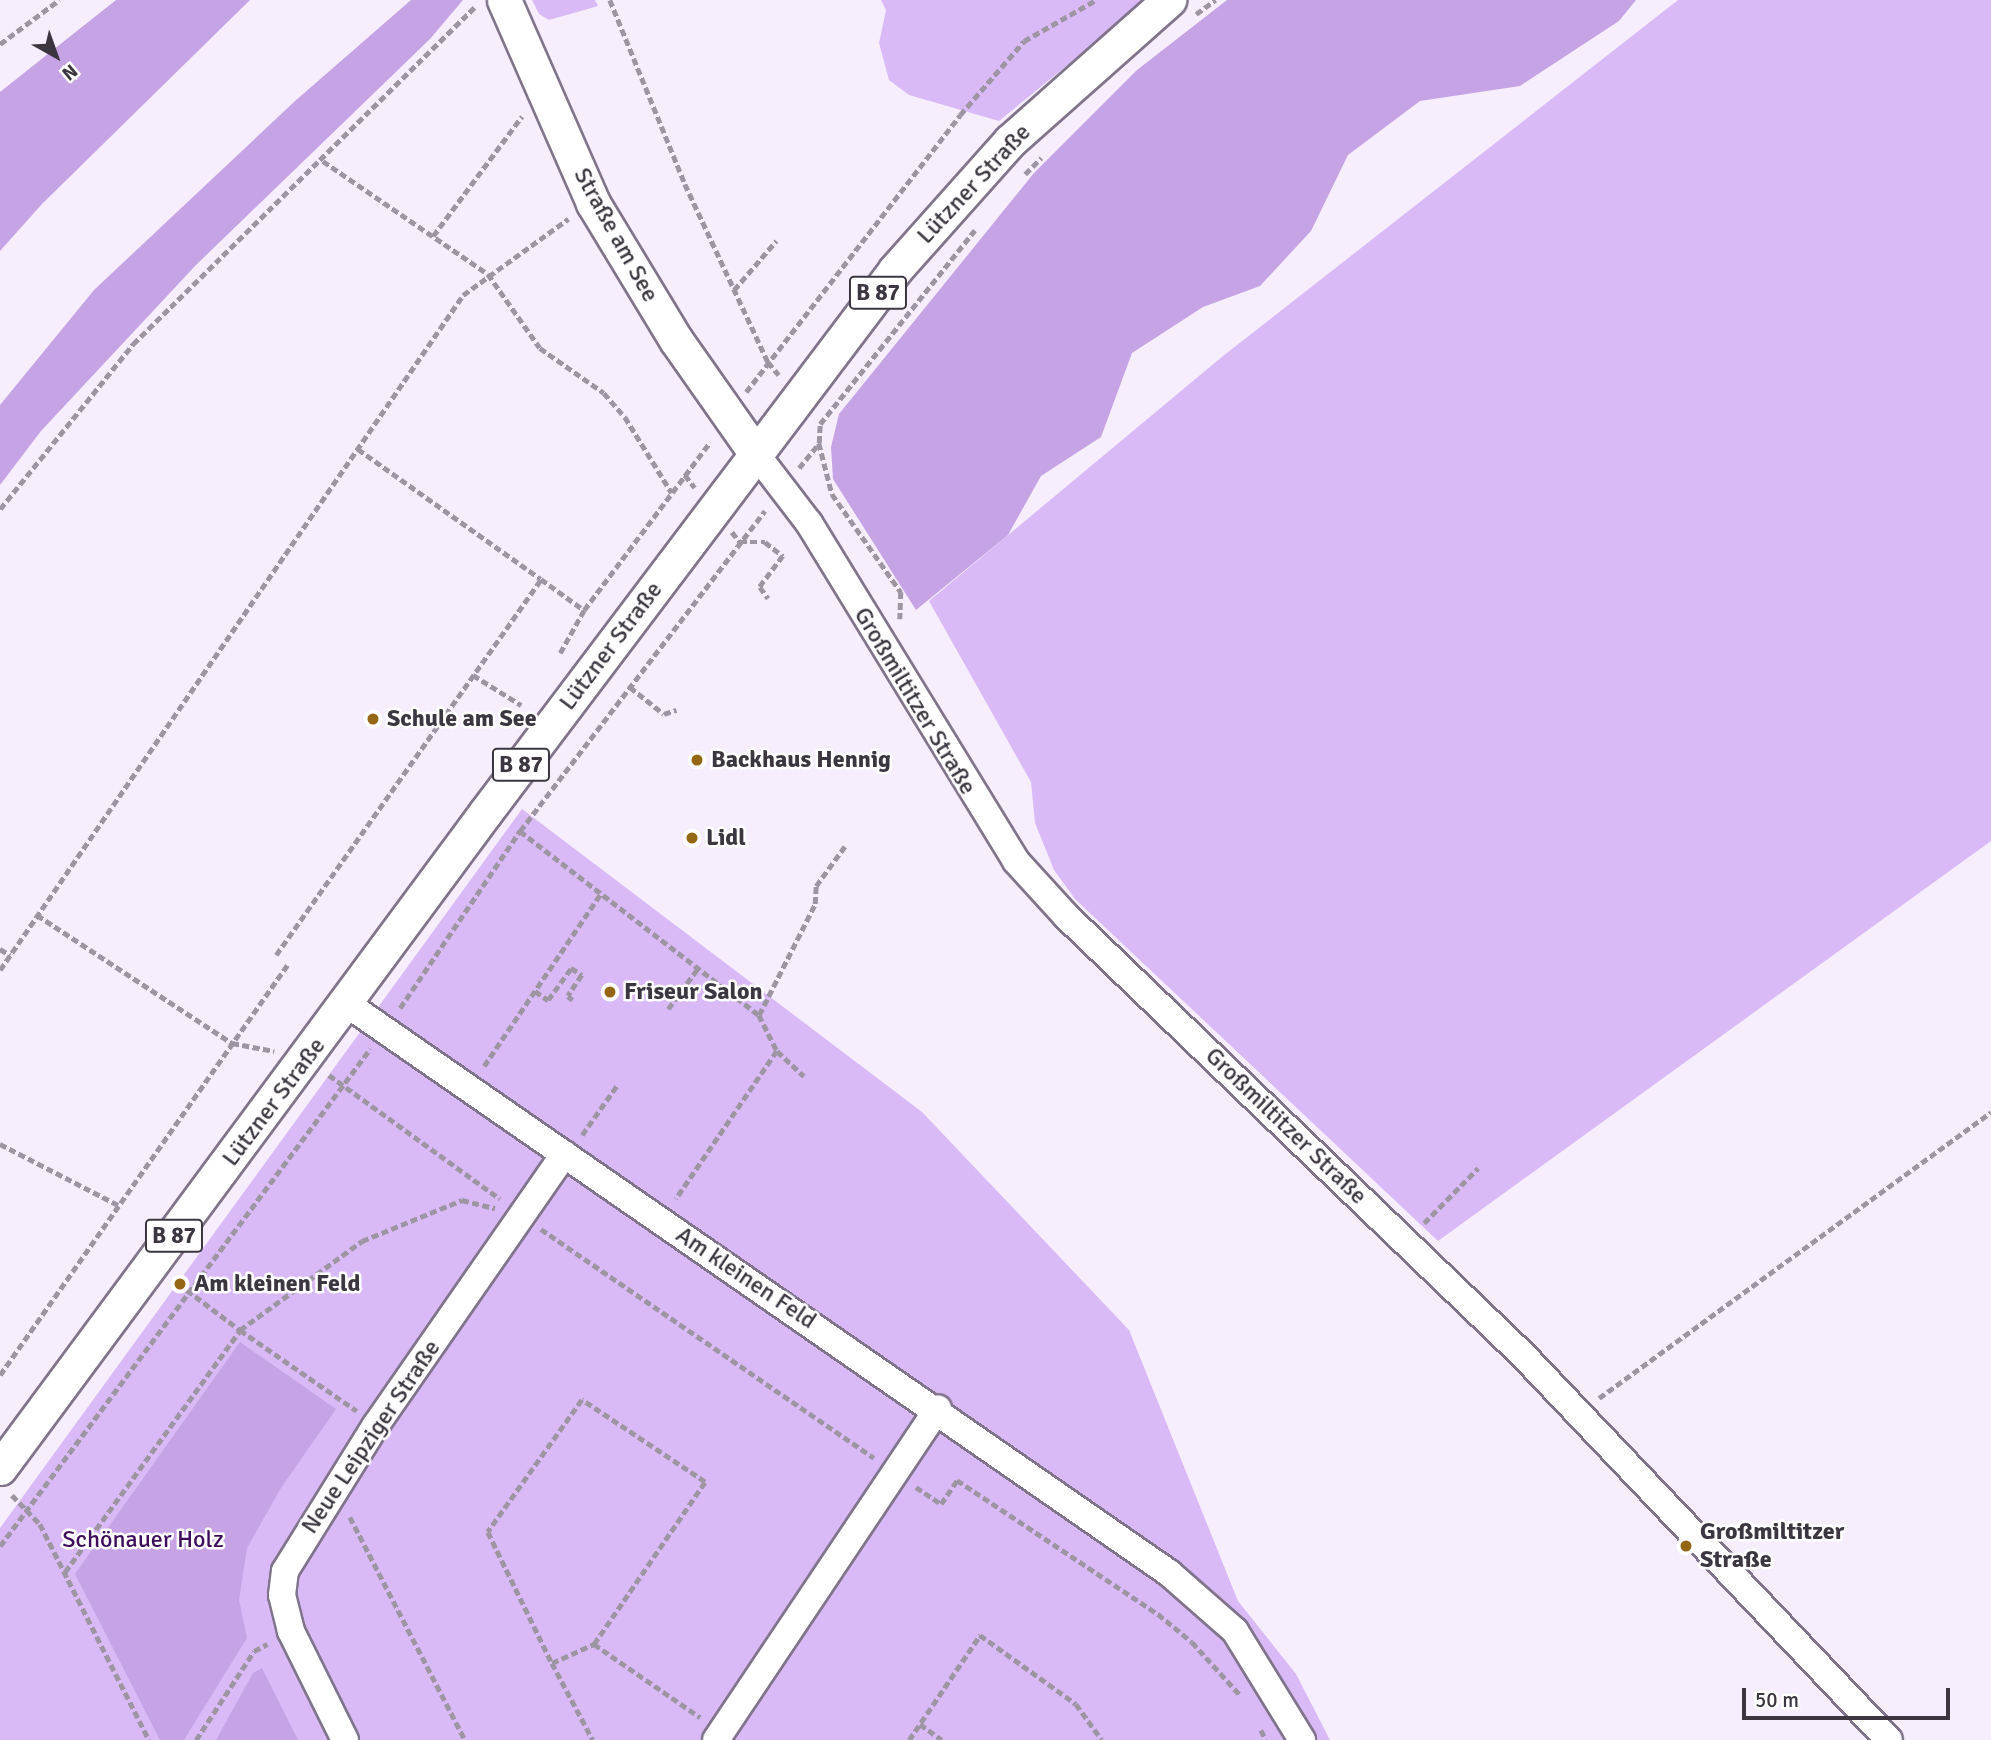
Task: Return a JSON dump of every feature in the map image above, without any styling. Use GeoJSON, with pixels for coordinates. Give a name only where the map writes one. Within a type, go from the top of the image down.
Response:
{"type":"FeatureCollection","features":[{"type":"Feature","properties":{"kind":"main road","name":"Straße am See"},"geometry":{"type":"LineString","coordinates":[[503,0],[593,203],[676,340],[756,454]]}},
{"type":"Feature","properties":{"kind":"main road","name":"Lützner Straße"},"geometry":{"type":"LineString","coordinates":[[0,1468],[756,454],[950,203],[1010,141],[1181,8]]}},
{"type":"Feature","properties":{"kind":"street","name":"Großmiltitzer Straße"},"geometry":{"type":"LineString","coordinates":[[756,454],[809,523],[877,640],[1016,861],[1066,916],[1407,1241],[1581,1415],[1889,1740]]}},
{"type":"Feature","properties":{"kind":"street","name":"Am kleinen Feld"},"geometry":{"type":"LineString","coordinates":[[347,1004],[938,1409],[1169,1573],[1235,1631],[1302,1740]]}},
{"type":"Feature","properties":{"kind":"street","name":"Neue Leipziger Straße"},"geometry":{"type":"LineString","coordinates":[[345,1740],[290,1631],[282,1595],[285,1571],[376,1425],[566,1156]]}},
{"type":"Feature","properties":{"kind":"street"},"geometry":{"type":"LineString","coordinates":[[719,1736],[938,1409]]}},
{"type":"Feature","properties":{"kind":"path"},"geometry":{"type":"LineString","coordinates":[[0,44],[59,0]]}},
{"type":"Feature","properties":{"kind":"path"},"geometry":{"type":"LineString","coordinates":[[0,509],[133,344],[323,161],[482,0]]}},
{"type":"Feature","properties":{"kind":"path"},"geometry":{"type":"LineString","coordinates":[[610,0],[685,184],[768,362],[960,115],[1024,41],[1096,0]]}},
{"type":"Feature","properties":{"kind":"path"},"geometry":{"type":"LineString","coordinates":[[1181,8],[1215,0]]}},
{"type":"Feature","properties":{"kind":"path"},"geometry":{"type":"LineString","coordinates":[[433,236],[541,89]]}},
{"type":"Feature","properties":{"kind":"path"},"geometry":{"type":"LineString","coordinates":[[1017,182],[1046,153]]}},
{"type":"Feature","properties":{"kind":"path"},"geometry":{"type":"LineString","coordinates":[[323,161],[488,274],[540,348],[604,393],[625,417],[672,493]]}},
{"type":"Feature","properties":{"kind":"path"},"geometry":{"type":"LineString","coordinates":[[0,970],[463,295],[488,274],[593,203]]}},
{"type":"Feature","properties":{"kind":"path"},"geometry":{"type":"LineString","coordinates":[[820,424],[982,222]]}},
{"type":"Feature","properties":{"kind":"path"},"geometry":{"type":"LineString","coordinates":[[734,290],[776,241]]}},
{"type":"Feature","properties":{"kind":"path"},"geometry":{"type":"LineString","coordinates":[[819,443],[832,494],[901,592],[900,624],[877,640]]}},
{"type":"Feature","properties":{"kind":"path"},"geometry":{"type":"LineString","coordinates":[[358,449],[584,610]]}},
{"type":"Feature","properties":{"kind":"path"},"geometry":{"type":"LineString","coordinates":[[560,653],[584,610],[685,475]]}},
{"type":"Feature","properties":{"kind":"path"},"geometry":{"type":"LineString","coordinates":[[0,1546],[26,1506],[439,956],[520,831],[740,542],[765,542],[783,555],[760,587],[768,598]]}},
{"type":"Feature","properties":{"kind":"path"},"geometry":{"type":"LineString","coordinates":[[276,955],[541,579]]}},
{"type":"Feature","properties":{"kind":"path"},"geometry":{"type":"LineString","coordinates":[[473,675],[521,705]]}},
{"type":"Feature","properties":{"kind":"path"},"geometry":{"type":"LineString","coordinates":[[629,687],[664,714],[677,710]]}},
{"type":"Feature","properties":{"kind":"path"},"geometry":{"type":"LineString","coordinates":[[520,831],[759,1015],[776,1051],[804,1076]]}},
{"type":"Feature","properties":{"kind":"path"},"geometry":{"type":"LineString","coordinates":[[759,1015],[815,904],[816,887],[845,846]]}},
{"type":"Feature","properties":{"kind":"path"},"geometry":{"type":"LineString","coordinates":[[469,1088],[601,893]]}},
{"type":"Feature","properties":{"kind":"path"},"geometry":{"type":"LineString","coordinates":[[37,915],[232,1043]]}},
{"type":"Feature","properties":{"kind":"path"},"geometry":{"type":"LineString","coordinates":[[0,949],[9,955]]}},
{"type":"Feature","properties":{"kind":"path"},"geometry":{"type":"LineString","coordinates":[[0,1375],[288,964]]}},
{"type":"Feature","properties":{"kind":"path"},"geometry":{"type":"LineString","coordinates":[[535,991],[548,1000],[571,968],[582,975],[568,996],[573,1000]]}},
{"type":"Feature","properties":{"kind":"path"},"geometry":{"type":"LineString","coordinates":[[668,1009],[698,968]]}},
{"type":"Feature","properties":{"kind":"path"},"geometry":{"type":"LineString","coordinates":[[661,1221],[776,1051]]}},
{"type":"Feature","properties":{"kind":"path"},"geometry":{"type":"LineString","coordinates":[[307,1058],[522,1215],[941,1504],[957,1480],[1158,1614],[1192,1642],[1243,1699]]}},
{"type":"Feature","properties":{"kind":"path"},"geometry":{"type":"LineString","coordinates":[[566,1156],[618,1084]]}},
{"type":"Feature","properties":{"kind":"path"},"geometry":{"type":"LineString","coordinates":[[1581,1415],[1622,1377],[1991,1112]]}},
{"type":"Feature","properties":{"kind":"path"},"geometry":{"type":"LineString","coordinates":[[0,1144],[118,1205]]}},
{"type":"Feature","properties":{"kind":"path"},"geometry":{"type":"LineString","coordinates":[[1407,1241],[1478,1168]]}},
{"type":"Feature","properties":{"kind":"path"},"geometry":{"type":"LineString","coordinates":[[65,1572],[240,1330],[362,1241],[462,1200]]}},
{"type":"Feature","properties":{"kind":"path"},"geometry":{"type":"LineString","coordinates":[[187,1290],[376,1425]]}},
{"type":"Feature","properties":{"kind":"path"},"geometry":{"type":"LineString","coordinates":[[552,1664],[594,1644],[705,1482],[582,1400],[488,1532],[552,1664],[593,1740]]}},
{"type":"Feature","properties":{"kind":"path"},"geometry":{"type":"LineString","coordinates":[[335,1488],[466,1740]]}},
{"type":"Feature","properties":{"kind":"path"},"geometry":{"type":"LineString","coordinates":[[26,1506],[65,1572],[149,1740]]}},
{"type":"Feature","properties":{"kind":"path"},"geometry":{"type":"LineString","coordinates":[[195,1740],[254,1651],[290,1631]]}},
{"type":"Feature","properties":{"kind":"path"},"geometry":{"type":"LineString","coordinates":[[909,1740],[980,1635],[1076,1704],[1102,1740]]}},
{"type":"Feature","properties":{"kind":"path"},"geometry":{"type":"LineString","coordinates":[[594,1644],[719,1736]]}},
{"type":"Feature","properties":{"kind":"path"},"geometry":{"type":"LineString","coordinates":[[1255,1720],[1266,1740]]}},
{"type":"Feature","properties":{"kind":"path"},"geometry":{"type":"LineString","coordinates":[[920,1724],[942,1740]]}},
{"type":"Feature","properties":{"kind":"green space"},"geometry":{"type":"Polygon","coordinates":[[[116,0],[250,0],[42,204],[0,251],[0,92],[116,0]]]}},
{"type":"Feature","properties":{"kind":"green space"},"geometry":{"type":"Polygon","coordinates":[[[411,0],[463,0],[430,39],[196,265],[41,431],[0,485],[0,405],[94,290],[295,101],[411,0]]]}},
{"type":"Feature","properties":{"kind":"green space"},"geometry":{"type":"Polygon","coordinates":[[[532,0],[595,0],[598,6],[549,20],[539,14],[532,0]]]}},
{"type":"Feature","properties":{"kind":"green space"},"geometry":{"type":"Polygon","coordinates":[[[881,0],[1147,0],[999,121],[909,95],[889,80],[879,43],[886,10],[881,0]]]}},
{"type":"Feature","properties":{"kind":"green space"},"geometry":{"type":"Polygon","coordinates":[[[1227,0],[1636,0],[1619,21],[1520,86],[1420,101],[1348,155],[1311,231],[1260,286],[1203,307],[1132,353],[1101,437],[1041,476],[1008,535],[916,610],[833,479],[831,447],[839,414],[1034,173],[1137,70],[1227,0]]]}},
{"type":"Feature","properties":{"kind":"green space"},"geometry":{"type":"Polygon","coordinates":[[[1678,0],[1991,0],[1991,841],[1438,1241],[1075,899],[1054,870],[1035,823],[1031,782],[929,601],[1223,356],[1678,0]]]}},
{"type":"Feature","properties":{"kind":"green space","name":"Schönauer Holz"},"geometry":{"type":"Polygon","coordinates":[[[522,809],[922,1112],[1129,1330],[1238,1601],[1296,1674],[1330,1740],[0,1740],[0,1528],[522,809]]]}},
{"type":"Feature","properties":{"kind":"green space","name":"Schönauer Holz"},"geometry":{"type":"Polygon","coordinates":[[[240,1342],[336,1409],[281,1488],[247,1548],[239,1600],[247,1638],[184,1740],[160,1740],[75,1574],[240,1342]]]}},
{"type":"Feature","properties":{"kind":"green space"},"geometry":{"type":"Polygon","coordinates":[[[262,1668],[298,1740],[216,1740],[253,1673],[262,1668]]]}},
{"type":"Feature","properties":{"kind":"place","name":"Schule am See"},"geometry":{"type":"Point","coordinates":[373,719]}},
{"type":"Feature","properties":{"kind":"place","name":"Backhaus Hennig"},"geometry":{"type":"Point","coordinates":[697,760]}},
{"type":"Feature","properties":{"kind":"place","name":"Lidl"},"geometry":{"type":"Point","coordinates":[692,838]}},
{"type":"Feature","properties":{"kind":"place","name":"Friseur Salon"},"geometry":{"type":"Point","coordinates":[610,992]}},
{"type":"Feature","properties":{"kind":"place","name":"Am kleinen Feld"},"geometry":{"type":"Point","coordinates":[180,1284]}},
{"type":"Feature","properties":{"kind":"place","name":"Großmiltitzer Straße"},"geometry":{"type":"Point","coordinates":[1686,1546]}}]}
